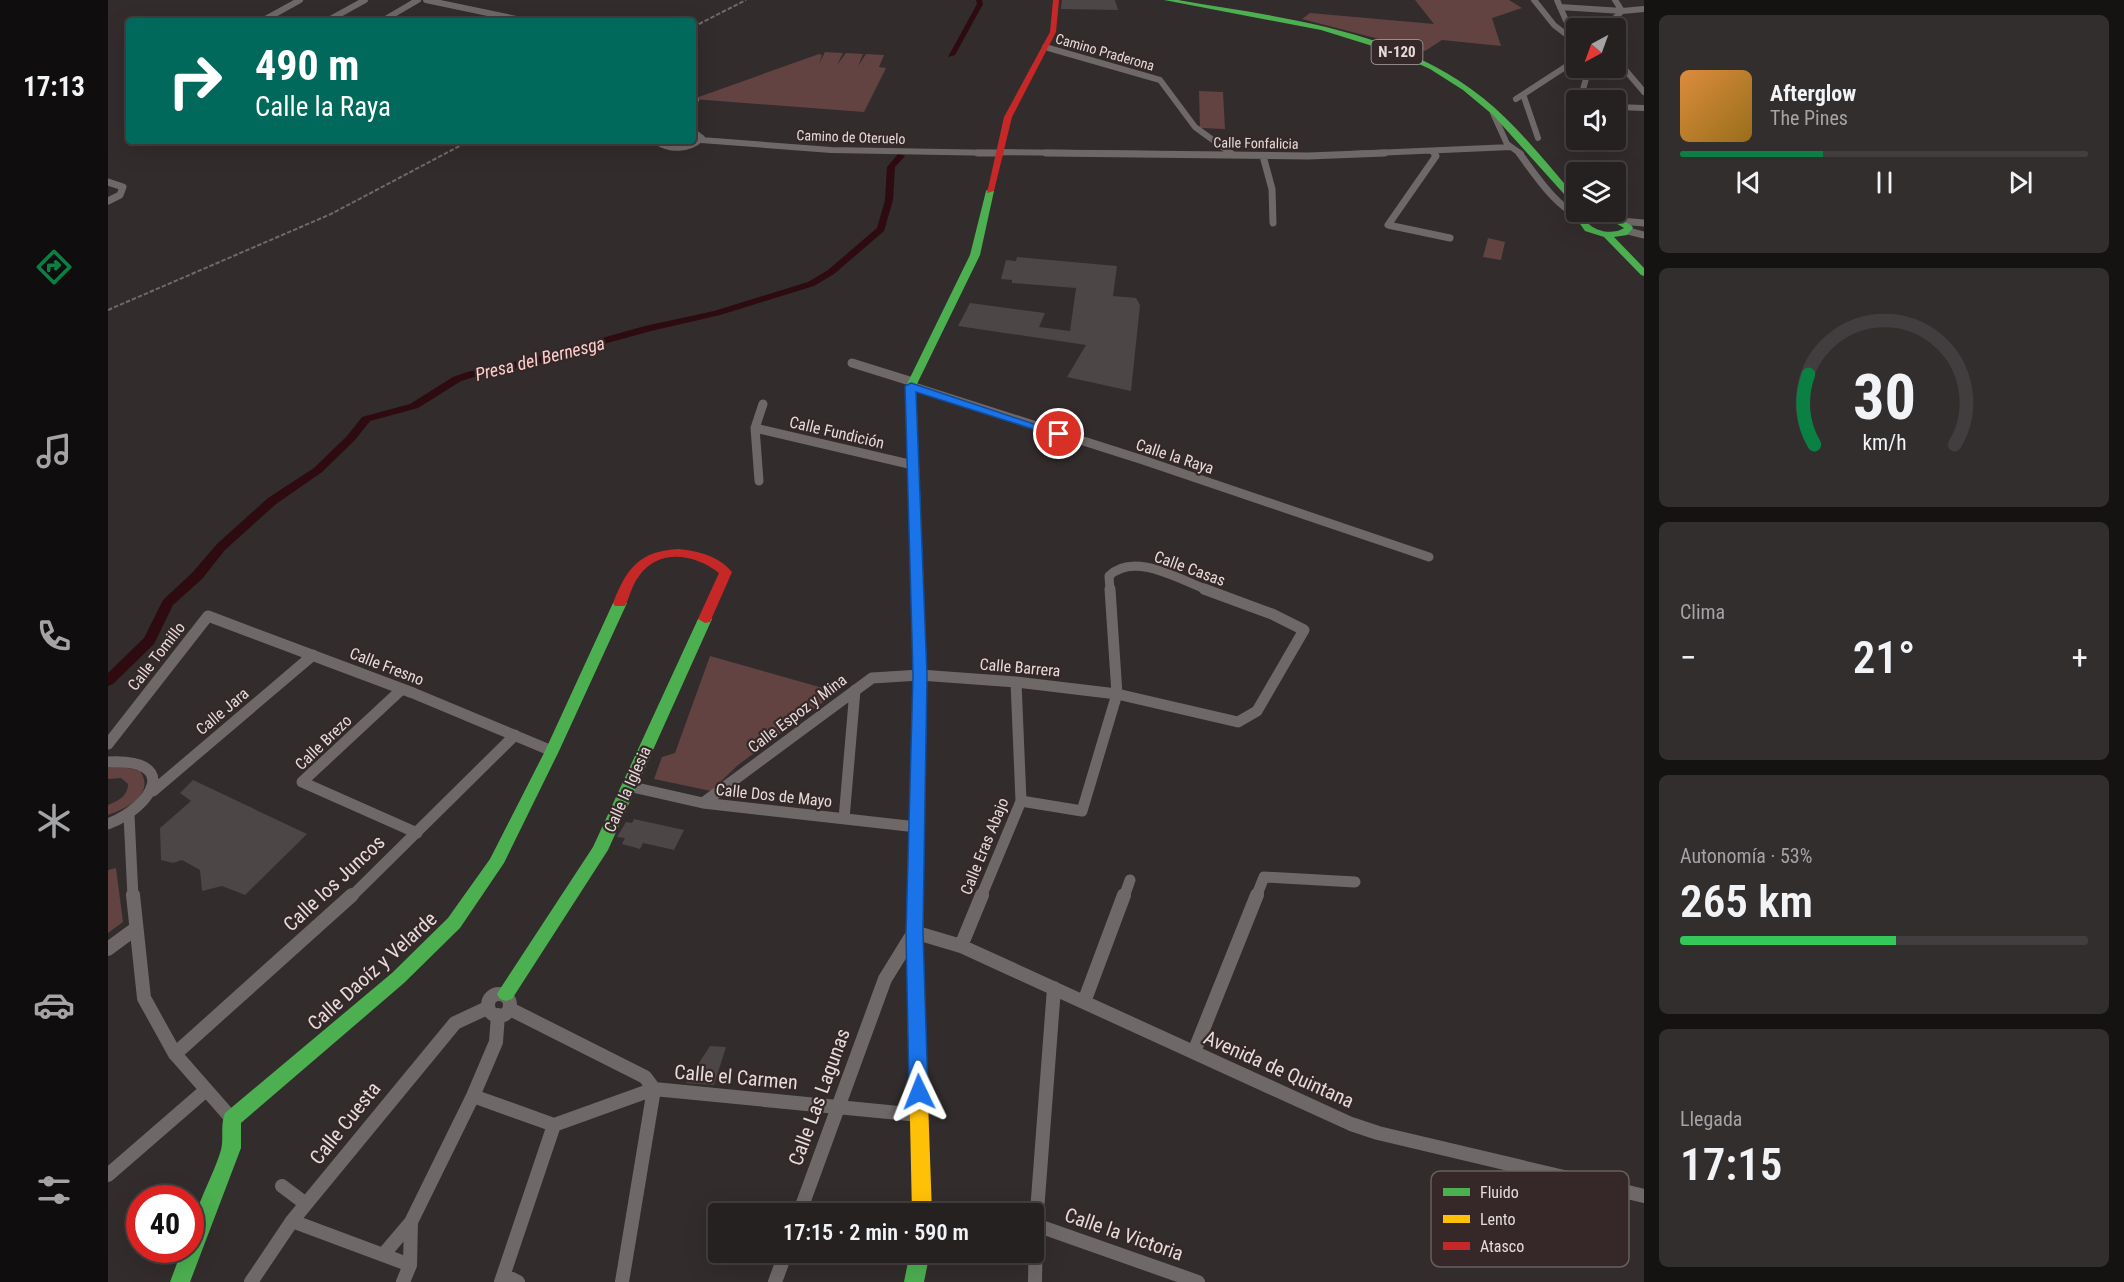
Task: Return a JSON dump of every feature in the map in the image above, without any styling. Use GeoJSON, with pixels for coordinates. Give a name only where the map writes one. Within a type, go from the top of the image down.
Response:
{"type":"FeatureCollection","features":[{"type":"Feature","properties":{"kind":"main road"},"geometry":{"type":"LineString","coordinates":[[922,1203],[914,932],[920,675],[912,384],[975,255],[1011,111],[1055,25],[1056,0]]}},
{"type":"Feature","properties":{"kind":"main road"},"geometry":{"type":"LineString","coordinates":[[1159,0],[1226,12]]}},
{"type":"Feature","properties":{"kind":"main road","name":"N-120"},"geometry":{"type":"LineString","coordinates":[[1167,0],[1323,31],[1401,53],[1458,82],[1493,113],[1566,191]]}},
{"type":"Feature","properties":{"kind":"main road","name":"N-120"},"geometry":{"type":"LineString","coordinates":[[1181,0],[1344,32],[1428,60],[1474,85],[1566,179]]}},
{"type":"Feature","properties":{"kind":"main road"},"geometry":{"type":"LineString","coordinates":[[1582,222],[1586,227],[1621,230]]}},
{"type":"Feature","properties":{"kind":"main road"},"geometry":{"type":"LineString","coordinates":[[1606,222],[1621,230],[1640,255]]}},
{"type":"Feature","properties":{"kind":"main road"},"geometry":{"type":"LineString","coordinates":[[1621,230],[1644,273]]}},
{"type":"Feature","properties":{"kind":"main road"},"geometry":{"type":"LineString","coordinates":[[1640,255],[1635,243],[1644,236]]}},
{"type":"Feature","properties":{"kind":"main road","name":"Calle Daoíz y Velarde"},"geometry":{"type":"LineString","coordinates":[[232,1119],[428,952],[454,923],[496,863],[552,751],[634,572],[652,558],[677,550],[702,557],[726,572]]}},
{"type":"Feature","properties":{"kind":"main road","name":"Calle la Iglesia"},"geometry":{"type":"LineString","coordinates":[[506,994],[600,850],[726,572]]}},
{"type":"Feature","properties":{"kind":"main road"},"geometry":{"type":"LineString","coordinates":[[180,1282],[231,1148],[232,1119]]}},
{"type":"Feature","properties":{"kind":"main road"},"geometry":{"type":"LineString","coordinates":[[914,1282],[918,1263]]}},
{"type":"Feature","properties":{"kind":"street"},"geometry":{"type":"LineString","coordinates":[[267,18],[300,0]]}},
{"type":"Feature","properties":{"kind":"street"},"geometry":{"type":"LineString","coordinates":[[332,18],[365,0]]}},
{"type":"Feature","properties":{"kind":"street"},"geometry":{"type":"LineString","coordinates":[[387,18],[418,0]]}},
{"type":"Feature","properties":{"kind":"street"},"geometry":{"type":"LineString","coordinates":[[426,0],[512,18]]}},
{"type":"Feature","properties":{"kind":"street"},"geometry":{"type":"LineString","coordinates":[[1534,0],[1554,25],[1566,34]]}},
{"type":"Feature","properties":{"kind":"street"},"geometry":{"type":"LineString","coordinates":[[1557,0],[1566,18]]}},
{"type":"Feature","properties":{"kind":"street"},"geometry":{"type":"LineString","coordinates":[[1608,0],[1617,0],[1622,11]]}},
{"type":"Feature","properties":{"kind":"street"},"geometry":{"type":"LineString","coordinates":[[1560,8],[1622,11],[1644,9]]}},
{"type":"Feature","properties":{"kind":"street"},"geometry":{"type":"LineString","coordinates":[[1615,18],[1622,11]]}},
{"type":"Feature","properties":{"kind":"street","name":"Camino Praderona"},"geometry":{"type":"LineString","coordinates":[[1044,47],[1160,80],[1195,127],[1233,155]]}},
{"type":"Feature","properties":{"kind":"street"},"geometry":{"type":"LineString","coordinates":[[1516,99],[1524,97],[1566,67]]}},
{"type":"Feature","properties":{"kind":"street"},"geometry":{"type":"LineString","coordinates":[[1626,71],[1644,92]]}},
{"type":"Feature","properties":{"kind":"street"},"geometry":{"type":"LineString","coordinates":[[1524,97],[1538,138]]}},
{"type":"Feature","properties":{"kind":"street"},"geometry":{"type":"LineString","coordinates":[[1626,107],[1644,108]]}},
{"type":"Feature","properties":{"kind":"street"},"geometry":{"type":"LineString","coordinates":[[1493,113],[1511,147],[1520,153],[1542,185],[1566,208]]}},
{"type":"Feature","properties":{"kind":"street"},"geometry":{"type":"LineString","coordinates":[[696,132],[701,134],[702,139]]}},
{"type":"Feature","properties":{"kind":"street","name":"Camino de Oteruelo"},"geometry":{"type":"LineString","coordinates":[[696,141],[702,139],[831,150],[1000,152]]}},
{"type":"Feature","properties":{"kind":"street","name":"Camino de Oteruelo"},"geometry":{"type":"LineString","coordinates":[[659,144],[678,148],[689,144]]}},
{"type":"Feature","properties":{"kind":"street","name":"Calle Fonfalicia"},"geometry":{"type":"LineString","coordinates":[[1000,152],[1263,156],[1511,147]]}},
{"type":"Feature","properties":{"kind":"street"},"geometry":{"type":"LineString","coordinates":[[1433,151],[1436,156],[1388,225],[1449,238]]}},
{"type":"Feature","properties":{"kind":"street"},"geometry":{"type":"LineString","coordinates":[[1263,156],[1271,179],[1273,197],[1270,213],[1273,223]]}},
{"type":"Feature","properties":{"kind":"street"},"geometry":{"type":"LineString","coordinates":[[108,182],[123,187],[120,195],[108,201]]}},
{"type":"Feature","properties":{"kind":"street"},"geometry":{"type":"LineString","coordinates":[[1621,230],[1644,224]]}},
{"type":"Feature","properties":{"kind":"street"},"geometry":{"type":"LineString","coordinates":[[1621,230],[1644,236]]}},
{"type":"Feature","properties":{"kind":"street","name":"Calle la Raya"},"geometry":{"type":"LineString","coordinates":[[852,363],[1429,557]]}},
{"type":"Feature","properties":{"kind":"street"},"geometry":{"type":"LineString","coordinates":[[759,481],[755,428],[763,404]]}},
{"type":"Feature","properties":{"kind":"street","name":"Calle Fundición"},"geometry":{"type":"LineString","coordinates":[[755,428],[913,465]]}},
{"type":"Feature","properties":{"kind":"street","name":"Calle Casas"},"geometry":{"type":"LineString","coordinates":[[1117,694],[1109,576],[1117,568],[1138,565],[1272,614],[1304,630]]}},
{"type":"Feature","properties":{"kind":"street","name":"Calle Fresno"},"geometry":{"type":"LineString","coordinates":[[208,616],[402,689],[552,751]]}},
{"type":"Feature","properties":{"kind":"street","name":"Calle Tomillo"},"geometry":{"type":"LineString","coordinates":[[108,744],[208,616]]}},
{"type":"Feature","properties":{"kind":"street","name":"Calle Barrera"},"geometry":{"type":"LineString","coordinates":[[920,675],[1016,682],[1117,694],[1238,722],[1257,711],[1304,630]]}},
{"type":"Feature","properties":{"kind":"street","name":"Calle Jara"},"geometry":{"type":"LineString","coordinates":[[129,815],[143,804],[153,791],[313,656]]}},
{"type":"Feature","properties":{"kind":"street","name":"Calle Espoz y Mina"},"geometry":{"type":"LineString","coordinates":[[703,803],[872,678],[920,675]]}},
{"type":"Feature","properties":{"kind":"street","name":"Calle Eras Abajo"},"geometry":{"type":"LineString","coordinates":[[961,946],[1021,801],[1016,682]]}},
{"type":"Feature","properties":{"kind":"street","name":"Calle Brezo"},"geometry":{"type":"LineString","coordinates":[[402,689],[302,782],[417,832]]}},
{"type":"Feature","properties":{"kind":"street"},"geometry":{"type":"LineString","coordinates":[[844,819],[855,690]]}},
{"type":"Feature","properties":{"kind":"street"},"geometry":{"type":"LineString","coordinates":[[1021,801],[1083,811],[1117,694]]}},
{"type":"Feature","properties":{"kind":"street","name":"Calle los Juncos"},"geometry":{"type":"LineString","coordinates":[[175,1054],[365,884],[515,735]]}},
{"type":"Feature","properties":{"kind":"street"},"geometry":{"type":"LineString","coordinates":[[108,762],[126,760],[141,762],[151,769],[155,779],[153,791]]}},
{"type":"Feature","properties":{"kind":"street","name":"Calle Dos de Mayo"},"geometry":{"type":"LineString","coordinates":[[628,786],[703,803],[917,827]]}},
{"type":"Feature","properties":{"kind":"street"},"geometry":{"type":"LineString","coordinates":[[108,824],[129,815],[135,929],[144,998],[175,1054],[232,1119]]}},
{"type":"Feature","properties":{"kind":"street"},"geometry":{"type":"LineString","coordinates":[[1194,1052],[1264,877],[1355,882]]}},
{"type":"Feature","properties":{"kind":"street"},"geometry":{"type":"LineString","coordinates":[[1084,1002],[1130,880]]}},
{"type":"Feature","properties":{"kind":"street"},"geometry":{"type":"LineString","coordinates":[[108,949],[135,929]]}},
{"type":"Feature","properties":{"kind":"street","name":"Avenida de Quintana"},"geometry":{"type":"LineString","coordinates":[[914,932],[961,946],[1351,1124],[1378,1133],[1538,1171]]}},
{"type":"Feature","properties":{"kind":"street","name":"Calle Las Lagunas"},"geometry":{"type":"LineString","coordinates":[[803,1203],[885,979],[914,932]]}},
{"type":"Feature","properties":{"kind":"street"},"geometry":{"type":"LineString","coordinates":[[1038,1203],[1054,988]]}},
{"type":"Feature","properties":{"kind":"street"},"geometry":{"type":"LineString","coordinates":[[383,1255],[411,1222],[473,1096],[496,1042],[498,1011],[511,998],[506,994]]}},
{"type":"Feature","properties":{"kind":"street","name":"Calle Cuesta"},"geometry":{"type":"LineString","coordinates":[[498,1011],[488,1002],[494,996],[506,994]]}},
{"type":"Feature","properties":{"kind":"street","name":"Calle Cuesta"},"geometry":{"type":"LineString","coordinates":[[251,1282],[292,1221],[455,1023],[498,1011]]}},
{"type":"Feature","properties":{"kind":"street","name":"Calle el Carmen"},"geometry":{"type":"LineString","coordinates":[[498,1011],[645,1077],[654,1089],[725,1094],[919,1115]]}},
{"type":"Feature","properties":{"kind":"street"},"geometry":{"type":"LineString","coordinates":[[473,1096],[554,1125],[654,1089],[622,1282]]}},
{"type":"Feature","properties":{"kind":"street"},"geometry":{"type":"LineString","coordinates":[[108,1175],[206,1090]]}},
{"type":"Feature","properties":{"kind":"street"},"geometry":{"type":"LineString","coordinates":[[508,1280],[554,1125]]}},
{"type":"Feature","properties":{"kind":"street"},"geometry":{"type":"LineString","coordinates":[[282,1186],[306,1204]]}},
{"type":"Feature","properties":{"kind":"street","name":"Avenida de Quintana"},"geometry":{"type":"LineString","coordinates":[[1629,1192],[1644,1196]]}},
{"type":"Feature","properties":{"kind":"street"},"geometry":{"type":"LineString","coordinates":[[292,1221],[410,1265]]}},
{"type":"Feature","properties":{"kind":"street"},"geometry":{"type":"LineString","coordinates":[[403,1282],[410,1265],[411,1222]]}},
{"type":"Feature","properties":{"kind":"street","name":"Calle la Victoria"},"geometry":{"type":"LineString","coordinates":[[1044,1228],[1198,1282]]}},
{"type":"Feature","properties":{"kind":"street"},"geometry":{"type":"LineString","coordinates":[[776,1282],[782,1263]]}},
{"type":"Feature","properties":{"kind":"street"},"geometry":{"type":"LineString","coordinates":[[1033,1263],[1035,1282]]}},
{"type":"Feature","properties":{"kind":"shaded area"},"geometry":{"type":"Polygon","coordinates":[[[1415,0],[1509,0],[1522,8],[1492,18],[1501,46],[1442,40],[1425,51],[1302,19],[1310,13],[1434,24],[1415,0]]]}},
{"type":"Feature","properties":{"kind":"shaded area"},"geometry":{"type":"Polygon","coordinates":[[[825,52],[843,53],[837,65],[846,53],[863,54],[858,66],[866,54],[884,55],[879,67],[886,68],[864,112],[696,99],[819,54],[822,55],[819,64],[825,52]]]}},
{"type":"Feature","properties":{"kind":"shaded area"},"geometry":{"type":"Polygon","coordinates":[[[1199,91],[1223,92],[1225,129],[1200,128],[1199,91]]]}},
{"type":"Feature","properties":{"kind":"shaded area"},"geometry":{"type":"Polygon","coordinates":[[[1488,238],[1505,242],[1501,260],[1483,257],[1488,238]]]}},
{"type":"Feature","properties":{"kind":"shaded area"},"geometry":{"type":"Polygon","coordinates":[[[710,656],[837,692],[738,765],[711,791],[654,779],[662,757],[675,753],[710,656]]]}},
{"type":"Feature","properties":{"kind":"shaded area"},"geometry":{"type":"Polygon","coordinates":[[[120,766],[140,771],[144,779],[144,787],[142,793],[130,805],[108,815],[108,805],[122,798],[128,788],[128,784],[121,778],[108,779],[108,768],[120,766]]]}},
{"type":"Feature","properties":{"kind":"shaded area"},"geometry":{"type":"Polygon","coordinates":[[[116,868],[123,922],[108,933],[108,870],[116,868]]]}},
{"type":"Feature","properties":{"kind":"building"},"geometry":{"type":"Polygon","coordinates":[[[1062,0],[1115,0],[1118,10],[1061,9],[1062,0]]]}},
{"type":"Feature","properties":{"kind":"building"},"geometry":{"type":"Polygon","coordinates":[[[1017,257],[1117,266],[1113,296],[1136,298],[1140,305],[1131,391],[1067,377],[1086,345],[958,326],[970,303],[1045,313],[1039,327],[1070,331],[1076,288],[1012,283],[1012,280],[1001,279],[1006,260],[1016,261],[1017,257]]]}},
{"type":"Feature","properties":{"kind":"building"},"geometry":{"type":"Polygon","coordinates":[[[193,780],[307,834],[245,895],[222,886],[202,891],[200,870],[182,860],[173,863],[161,860],[160,828],[191,801],[180,793],[193,780]]]}},
{"type":"Feature","properties":{"kind":"building"},"geometry":{"type":"Polygon","coordinates":[[[634,819],[684,830],[674,850],[643,843],[640,849],[622,844],[625,838],[617,837],[626,822],[632,823],[634,819]]]}},
{"type":"Feature","properties":{"kind":"building"},"geometry":{"type":"Polygon","coordinates":[[[710,1046],[726,1047],[714,1085],[686,1083],[710,1046]]]}},
{"type":"Feature","properties":{"kind":"waterway","name":"Presa del Bernesga"},"geometry":{"type":"LineString","coordinates":[[951,55],[980,4],[979,0]]}},
{"type":"Feature","properties":{"kind":"waterway","name":"Presa del Bernesga"},"geometry":{"type":"LineString","coordinates":[[108,681],[149,641],[168,603],[197,576],[221,547],[272,501],[318,470],[351,438],[366,419],[414,406],[457,379],[471,374],[550,358],[567,351],[649,328],[716,313],[811,284],[831,272],[881,229],[889,200],[891,167],[901,156]]}},
{"type":"Feature","properties":{"kind":"railway"},"geometry":{"type":"LineString","coordinates":[[696,25],[746,0]]}},
{"type":"Feature","properties":{"kind":"railway"},"geometry":{"type":"LineString","coordinates":[[108,310],[331,214],[463,144]]}},
{"type":"Feature","properties":{"kind":"traffic: fast"},"geometry":{"type":"LineString","coordinates":[[1167,0],[1322,28],[1360,38],[1433,67],[1466,88],[1496,113],[1566,190]]}},
{"type":"Feature","properties":{"kind":"traffic: fast"},"geometry":{"type":"LineString","coordinates":[[914,930],[920,675],[911,386],[975,255],[990,191]]}},
{"type":"Feature","properties":{"kind":"traffic: fast"},"geometry":{"type":"LineString","coordinates":[[1607,235],[1624,233],[1629,228],[1618,220],[1600,215],[1582,221],[1588,229],[1607,235],[1644,273]]}},
{"type":"Feature","properties":{"kind":"traffic: fast"},"geometry":{"type":"LineString","coordinates":[[180,1282],[231,1148],[232,1119],[398,978],[454,923],[496,863],[552,751],[620,603]]}},
{"type":"Feature","properties":{"kind":"traffic: fast"},"geometry":{"type":"LineString","coordinates":[[506,994],[600,850],[705,619]]}},
{"type":"Feature","properties":{"kind":"traffic: fast"},"geometry":{"type":"LineString","coordinates":[[914,1282],[918,1263]]}},
{"type":"Feature","properties":{"kind":"traffic: slow"},"geometry":{"type":"LineString","coordinates":[[914,930],[922,1203]]}},
{"type":"Feature","properties":{"kind":"traffic: jam"},"geometry":{"type":"LineString","coordinates":[[990,191],[1008,117],[1053,32],[1056,0]]}},
{"type":"Feature","properties":{"kind":"traffic: jam"},"geometry":{"type":"LineString","coordinates":[[620,603],[632,576],[643,563],[666,553],[692,554],[716,564],[726,572],[705,619]]}},
{"type":"Feature","properties":{"kind":"route"},"geometry":{"type":"LineString","coordinates":[[919,1092],[914,932],[920,675],[911,386],[1059,434]]}}]}
